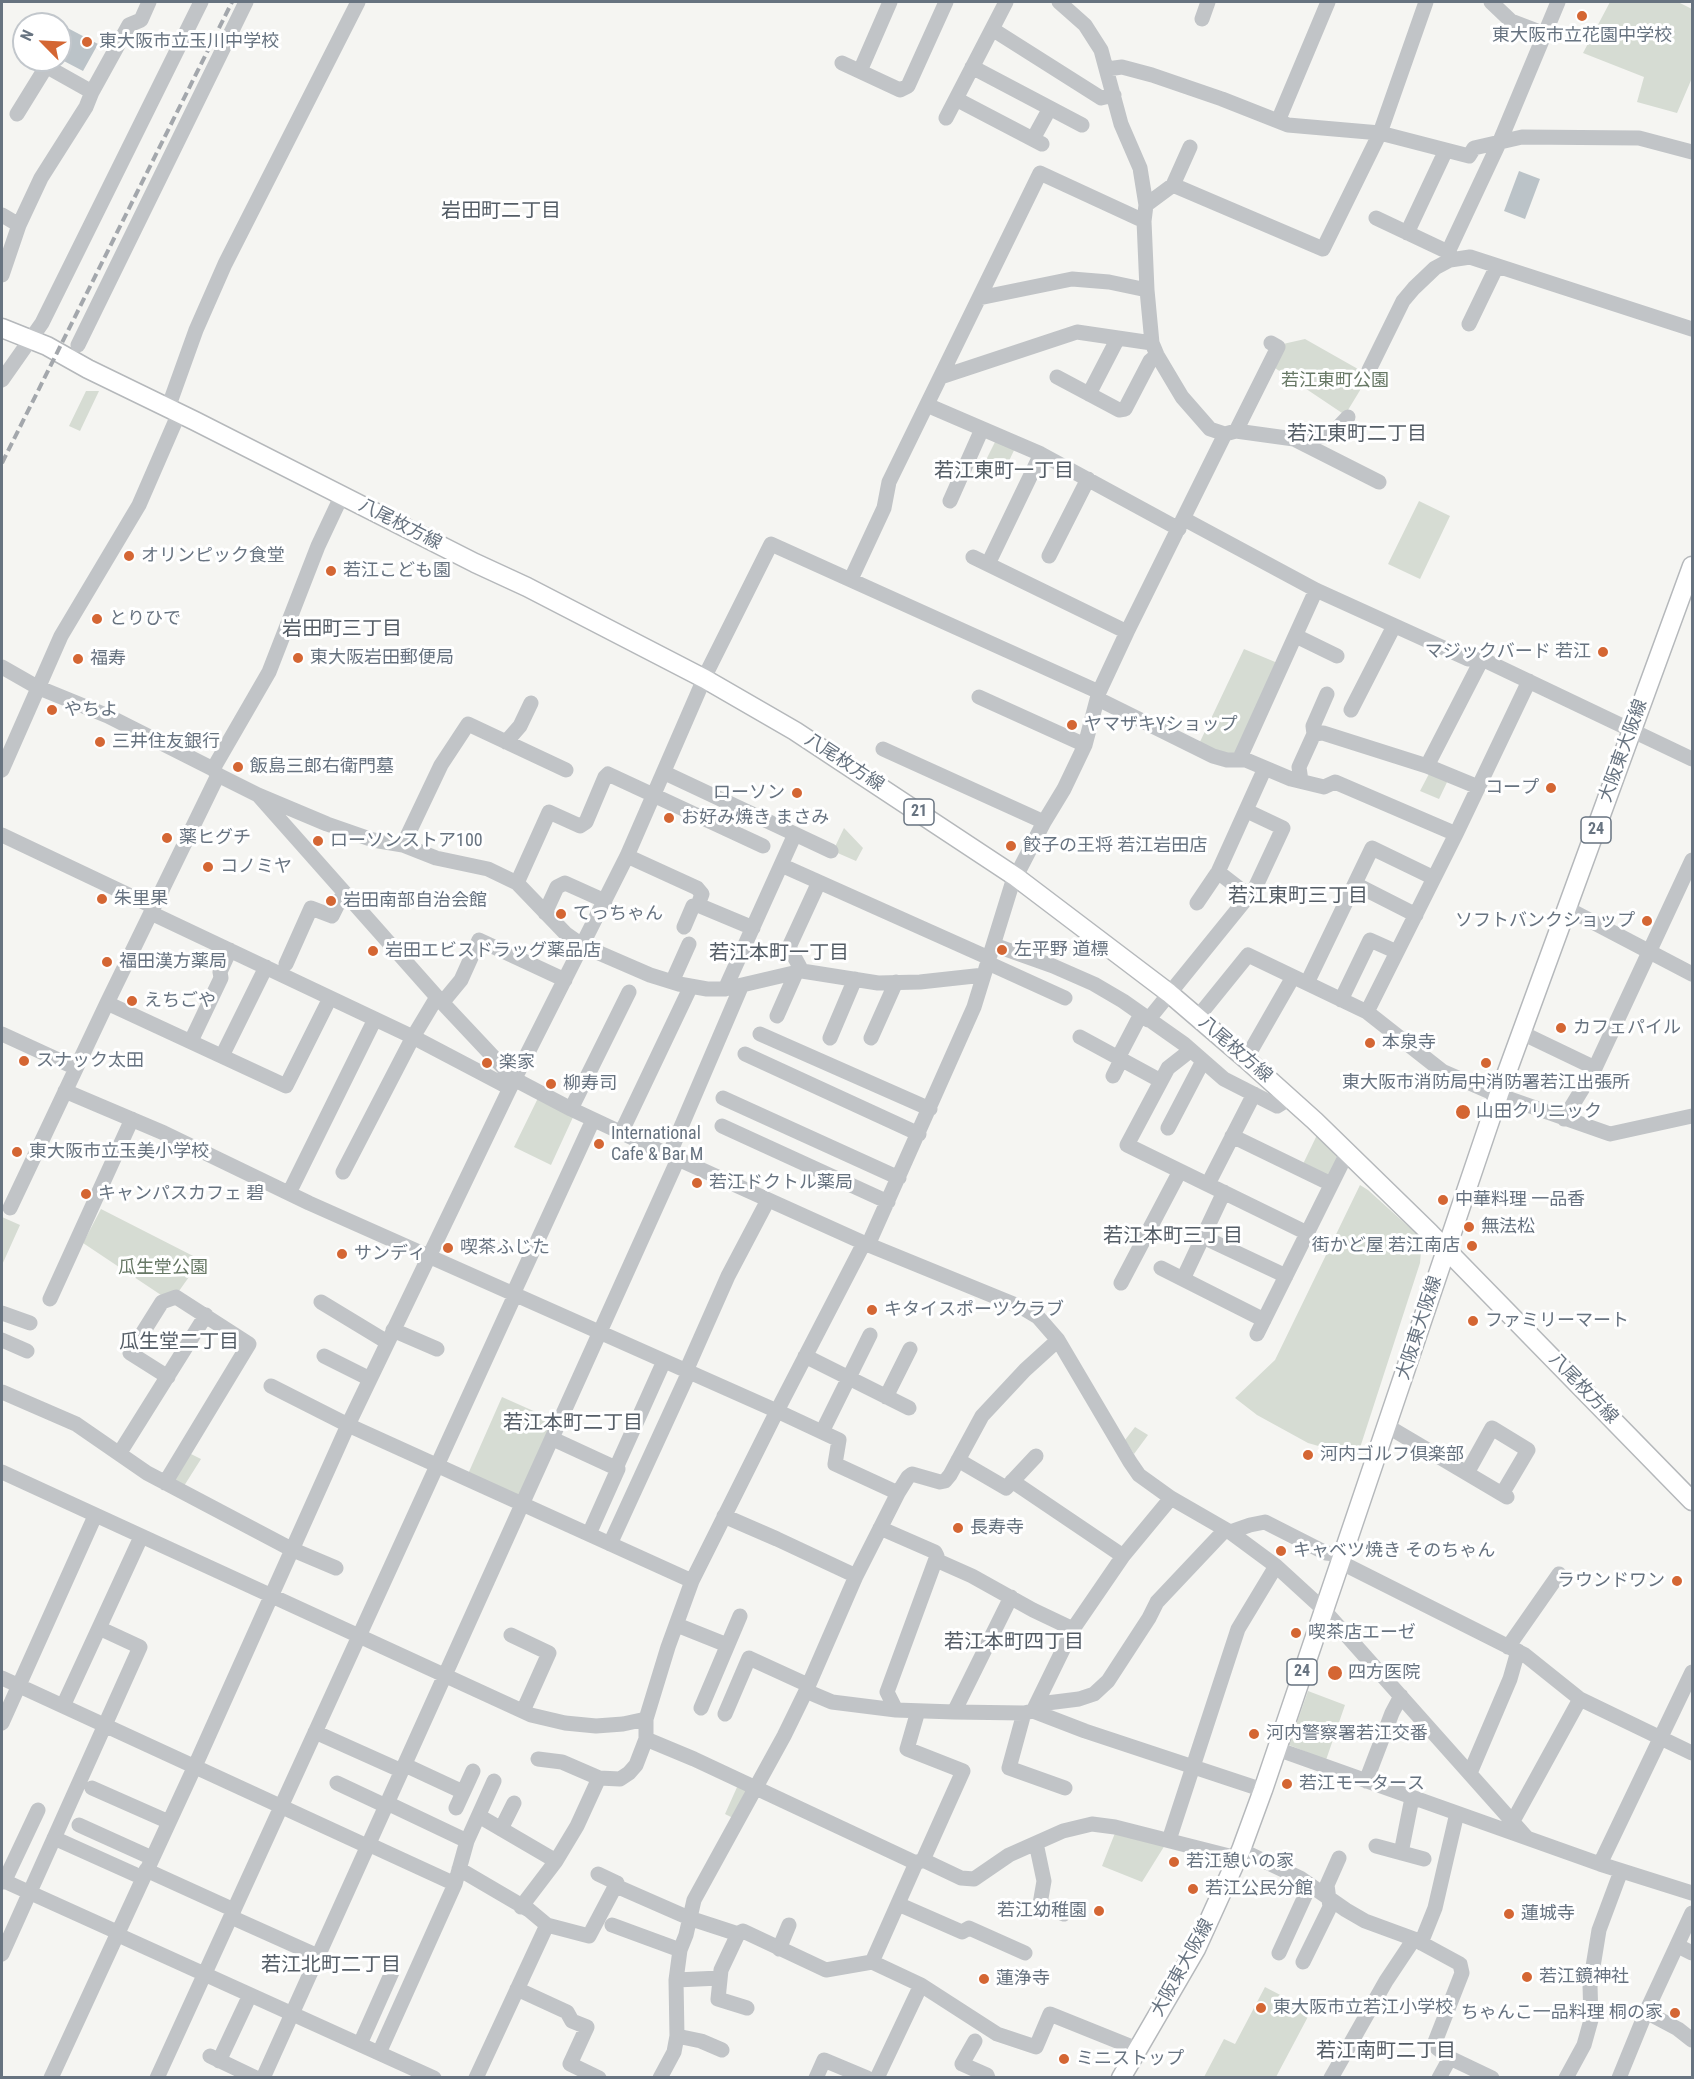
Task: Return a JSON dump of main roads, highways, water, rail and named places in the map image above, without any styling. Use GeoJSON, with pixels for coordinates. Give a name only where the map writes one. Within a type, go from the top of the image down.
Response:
{"type":"FeatureCollection","features":[{"type":"Feature","properties":{"kind":"main road","name":"八尾枚方線"},"geometry":{"type":"LineString","coordinates":[[2,328],[48,346],[88,369],[527,587],[705,679],[795,731],[1016,877],[1169,993],[1348,1151],[1692,1501]]}},
{"type":"Feature","properties":{"kind":"main road","name":"大阪東大阪線"},"geometry":{"type":"LineString","coordinates":[[1121,2078],[1196,1949],[1239,1854],[1388,1426],[1499,1094],[1692,566]]}},
{"type":"Feature","properties":{"kind":"railway"},"geometry":{"type":"LineString","coordinates":[[2,463],[232,2]]}},
{"type":"Feature","properties":{"kind":"place","name":"東大阪市立花園中学校"},"geometry":{"type":"Point","coordinates":[1582,16]}},
{"type":"Feature","properties":{"kind":"place","name":"東大阪市立玉川中学校"},"geometry":{"type":"Point","coordinates":[87,42]}},
{"type":"Feature","properties":{"kind":"place","name":"オリンピック食堂"},"geometry":{"type":"Point","coordinates":[129,556]}},
{"type":"Feature","properties":{"kind":"place","name":"若江こども園"},"geometry":{"type":"Point","coordinates":[331,571]}},
{"type":"Feature","properties":{"kind":"place","name":"とりひで"},"geometry":{"type":"Point","coordinates":[97,619]}},
{"type":"Feature","properties":{"kind":"place","name":"マジックバード 若江"},"geometry":{"type":"Point","coordinates":[1603,652]}},
{"type":"Feature","properties":{"kind":"place","name":"東大阪岩田郵便局"},"geometry":{"type":"Point","coordinates":[298,658]}},
{"type":"Feature","properties":{"kind":"place","name":"福寿"},"geometry":{"type":"Point","coordinates":[78,659]}},
{"type":"Feature","properties":{"kind":"place","name":"やちよ"},"geometry":{"type":"Point","coordinates":[52,710]}},
{"type":"Feature","properties":{"kind":"place","name":"ヤマザキYショップ"},"geometry":{"type":"Point","coordinates":[1072,725]}},
{"type":"Feature","properties":{"kind":"place","name":"三井住友銀行"},"geometry":{"type":"Point","coordinates":[100,742]}},
{"type":"Feature","properties":{"kind":"place","name":"飯島三郎右衛門墓"},"geometry":{"type":"Point","coordinates":[238,767]}},
{"type":"Feature","properties":{"kind":"place","name":"コープ"},"geometry":{"type":"Point","coordinates":[1551,788]}},
{"type":"Feature","properties":{"kind":"place","name":"ローソン"},"geometry":{"type":"Point","coordinates":[797,793]}},
{"type":"Feature","properties":{"kind":"place","name":"お好み焼き まさみ"},"geometry":{"type":"Point","coordinates":[669,818]}},
{"type":"Feature","properties":{"kind":"place","name":"薬ヒグチ"},"geometry":{"type":"Point","coordinates":[167,838]}},
{"type":"Feature","properties":{"kind":"place","name":"ローソンストア100"},"geometry":{"type":"Point","coordinates":[318,841]}},
{"type":"Feature","properties":{"kind":"place","name":"餃子の王将 若江岩田店"},"geometry":{"type":"Point","coordinates":[1011,846]}},
{"type":"Feature","properties":{"kind":"place","name":"コノミヤ"},"geometry":{"type":"Point","coordinates":[208,867]}},
{"type":"Feature","properties":{"kind":"place","name":"朱里果"},"geometry":{"type":"Point","coordinates":[102,899]}},
{"type":"Feature","properties":{"kind":"place","name":"岩田南部自治会館"},"geometry":{"type":"Point","coordinates":[331,901]}},
{"type":"Feature","properties":{"kind":"place","name":"てっちゃん"},"geometry":{"type":"Point","coordinates":[561,914]}},
{"type":"Feature","properties":{"kind":"place","name":"ソフトバンクショップ"},"geometry":{"type":"Point","coordinates":[1647,921]}},
{"type":"Feature","properties":{"kind":"place","name":"左平野 道標"},"geometry":{"type":"Point","coordinates":[1002,950]}},
{"type":"Feature","properties":{"kind":"place","name":"岩田エビスドラッグ薬品店"},"geometry":{"type":"Point","coordinates":[373,951]}},
{"type":"Feature","properties":{"kind":"place","name":"福田漢方薬局"},"geometry":{"type":"Point","coordinates":[107,962]}},
{"type":"Feature","properties":{"kind":"place","name":"えちごや"},"geometry":{"type":"Point","coordinates":[132,1001]}},
{"type":"Feature","properties":{"kind":"place","name":"カフェパイル"},"geometry":{"type":"Point","coordinates":[1561,1028]}},
{"type":"Feature","properties":{"kind":"place","name":"本泉寺"},"geometry":{"type":"Point","coordinates":[1370,1043]}},
{"type":"Feature","properties":{"kind":"place","name":"スナック太田"},"geometry":{"type":"Point","coordinates":[24,1061]}},
{"type":"Feature","properties":{"kind":"place","name":"楽家"},"geometry":{"type":"Point","coordinates":[487,1063]}},
{"type":"Feature","properties":{"kind":"place","name":"東大阪市消防局中消防署若江出張所"},"geometry":{"type":"Point","coordinates":[1486,1063]}},
{"type":"Feature","properties":{"kind":"place","name":"柳寿司"},"geometry":{"type":"Point","coordinates":[551,1084]}},
{"type":"Feature","properties":{"kind":"place","name":"山田クリニック"},"geometry":{"type":"Point","coordinates":[1463,1112]}},
{"type":"Feature","properties":{"kind":"place","name":"International Cafe & Bar M"},"geometry":{"type":"Point","coordinates":[599,1144]}},
{"type":"Feature","properties":{"kind":"place","name":"東大阪市立玉美小学校"},"geometry":{"type":"Point","coordinates":[17,1152]}},
{"type":"Feature","properties":{"kind":"place","name":"若江ドクトル薬局"},"geometry":{"type":"Point","coordinates":[697,1183]}},
{"type":"Feature","properties":{"kind":"place","name":"キャンパスカフェ 碧"},"geometry":{"type":"Point","coordinates":[86,1194]}},
{"type":"Feature","properties":{"kind":"place","name":"中華料理 一品香"},"geometry":{"type":"Point","coordinates":[1443,1200]}},
{"type":"Feature","properties":{"kind":"place","name":"無法松"},"geometry":{"type":"Point","coordinates":[1469,1227]}},
{"type":"Feature","properties":{"kind":"place","name":"街かど屋 若江南店"},"geometry":{"type":"Point","coordinates":[1472,1246]}},
{"type":"Feature","properties":{"kind":"place","name":"喫茶ふじた"},"geometry":{"type":"Point","coordinates":[448,1248]}},
{"type":"Feature","properties":{"kind":"place","name":"サンディ"},"geometry":{"type":"Point","coordinates":[342,1254]}},
{"type":"Feature","properties":{"kind":"place","name":"キタイスポーツクラブ"},"geometry":{"type":"Point","coordinates":[872,1310]}},
{"type":"Feature","properties":{"kind":"place","name":"ファミリーマート"},"geometry":{"type":"Point","coordinates":[1473,1321]}},
{"type":"Feature","properties":{"kind":"place","name":"河内ゴルフ倶楽部"},"geometry":{"type":"Point","coordinates":[1308,1455]}},
{"type":"Feature","properties":{"kind":"place","name":"長寿寺"},"geometry":{"type":"Point","coordinates":[958,1528]}},
{"type":"Feature","properties":{"kind":"place","name":"キャベツ焼き そのちゃん"},"geometry":{"type":"Point","coordinates":[1281,1551]}},
{"type":"Feature","properties":{"kind":"place","name":"ラウンドワン"},"geometry":{"type":"Point","coordinates":[1677,1581]}},
{"type":"Feature","properties":{"kind":"place","name":"喫茶店エーゼ"},"geometry":{"type":"Point","coordinates":[1296,1633]}},
{"type":"Feature","properties":{"kind":"place","name":"四方医院"},"geometry":{"type":"Point","coordinates":[1335,1673]}},
{"type":"Feature","properties":{"kind":"place","name":"河内警察署若江交番"},"geometry":{"type":"Point","coordinates":[1254,1734]}},
{"type":"Feature","properties":{"kind":"place","name":"若江モータース"},"geometry":{"type":"Point","coordinates":[1287,1784]}},
{"type":"Feature","properties":{"kind":"place","name":"若江憩いの家"},"geometry":{"type":"Point","coordinates":[1174,1862]}},
{"type":"Feature","properties":{"kind":"place","name":"若江公民分館"},"geometry":{"type":"Point","coordinates":[1193,1889]}},
{"type":"Feature","properties":{"kind":"place","name":"若江幼稚園"},"geometry":{"type":"Point","coordinates":[1099,1911]}},
{"type":"Feature","properties":{"kind":"place","name":"蓮城寺"},"geometry":{"type":"Point","coordinates":[1509,1914]}},
{"type":"Feature","properties":{"kind":"place","name":"若江鏡神社"},"geometry":{"type":"Point","coordinates":[1527,1977]}},
{"type":"Feature","properties":{"kind":"place","name":"蓮浄寺"},"geometry":{"type":"Point","coordinates":[984,1979]}},
{"type":"Feature","properties":{"kind":"place","name":"東大阪市立若江小学校"},"geometry":{"type":"Point","coordinates":[1261,2008]}},
{"type":"Feature","properties":{"kind":"place","name":"ちゃんこ一品料理 桐の家"},"geometry":{"type":"Point","coordinates":[1675,2013]}},
{"type":"Feature","properties":{"kind":"place","name":"ミニストップ"},"geometry":{"type":"Point","coordinates":[1064,2059]}},
{"type":"Feature","properties":{"kind":"district","name":"岩田町二丁目"},"geometry":{"type":"Point","coordinates":[501,212]}},
{"type":"Feature","properties":{"kind":"district","name":"若江東町二丁目"},"geometry":{"type":"Point","coordinates":[1357,435]}},
{"type":"Feature","properties":{"kind":"district","name":"若江東町一丁目"},"geometry":{"type":"Point","coordinates":[1004,472]}},
{"type":"Feature","properties":{"kind":"district","name":"岩田町三丁目"},"geometry":{"type":"Point","coordinates":[342,630]}},
{"type":"Feature","properties":{"kind":"district","name":"若江東町三丁目"},"geometry":{"type":"Point","coordinates":[1298,897]}},
{"type":"Feature","properties":{"kind":"district","name":"若江本町一丁目"},"geometry":{"type":"Point","coordinates":[779,954]}},
{"type":"Feature","properties":{"kind":"district","name":"若江本町三丁目"},"geometry":{"type":"Point","coordinates":[1173,1237]}},
{"type":"Feature","properties":{"kind":"district","name":"瓜生堂二丁目"},"geometry":{"type":"Point","coordinates":[179,1343]}},
{"type":"Feature","properties":{"kind":"district","name":"若江本町二丁目"},"geometry":{"type":"Point","coordinates":[573,1424]}},
{"type":"Feature","properties":{"kind":"district","name":"若江本町四丁目"},"geometry":{"type":"Point","coordinates":[1014,1643]}},
{"type":"Feature","properties":{"kind":"district","name":"若江北町二丁目"},"geometry":{"type":"Point","coordinates":[331,1966]}},
{"type":"Feature","properties":{"kind":"district","name":"若江南町二丁目"},"geometry":{"type":"Point","coordinates":[1386,2052]}},
{"type":"Feature","properties":{"kind":"park label","name":"若江東町公園"},"geometry":{"type":"Point","coordinates":[1335,381]}},
{"type":"Feature","properties":{"kind":"park label","name":"瓜生堂公園"},"geometry":{"type":"Point","coordinates":[163,1268]}}]}
